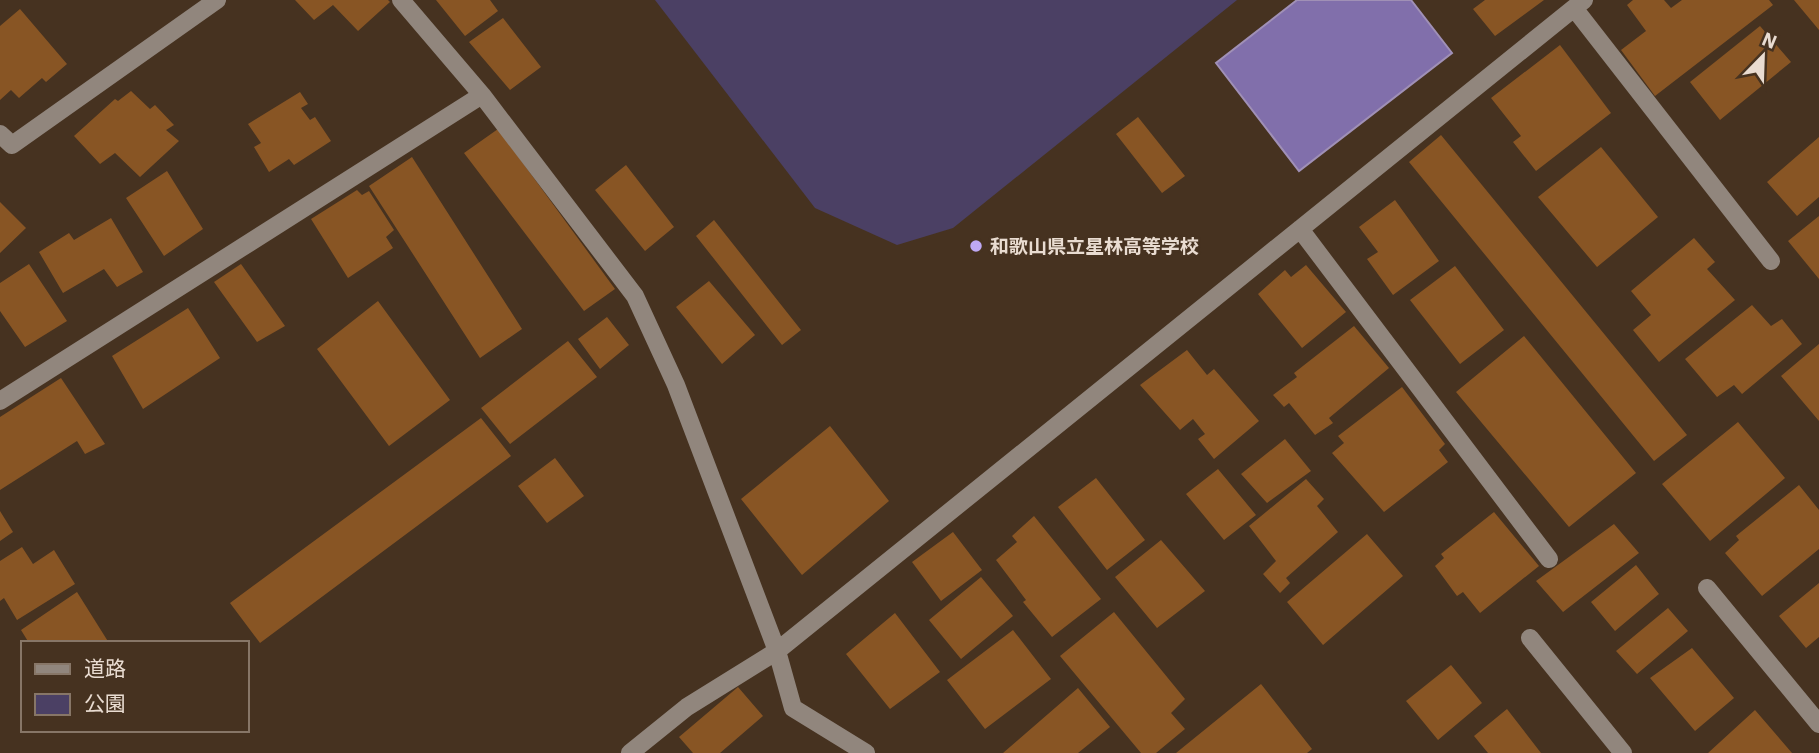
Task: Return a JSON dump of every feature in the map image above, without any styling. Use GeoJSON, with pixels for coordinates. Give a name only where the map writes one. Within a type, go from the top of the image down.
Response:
{"type":"FeatureCollection","features":[{"type":"Feature","properties":{"kind":"street"},"geometry":{"type":"LineString","coordinates":[[4,144],[217,0]]}},
{"type":"Feature","properties":{"kind":"street"},"geometry":{"type":"LineString","coordinates":[[401,0],[482,95],[635,296],[676,385],[777,651],[793,708],[866,753]]}},
{"type":"Feature","properties":{"kind":"street"},"geometry":{"type":"LineString","coordinates":[[630,753],[687,707],[777,651],[1579,4],[1771,261]]}},
{"type":"Feature","properties":{"kind":"street"},"geometry":{"type":"LineString","coordinates":[[0,401],[482,95]]}},
{"type":"Feature","properties":{"kind":"street"},"geometry":{"type":"LineString","coordinates":[[1300,229],[1549,559]]}},
{"type":"Feature","properties":{"kind":"street"},"geometry":{"type":"LineString","coordinates":[[1707,588],[1819,724]]}},
{"type":"Feature","properties":{"kind":"street"},"geometry":{"type":"LineString","coordinates":[[1530,638],[1623,753]]}},
{"type":"Feature","properties":{"kind":"green space"},"geometry":{"type":"Polygon","coordinates":[[[655,0],[1237,0],[953,228],[897,245],[815,208],[655,0]]]}},
{"type":"Feature","properties":{"kind":"shaded area"},"geometry":{"type":"Polygon","coordinates":[[[1297,0],[1411,0],[1452,53],[1299,171],[1216,63],[1297,0]]]}},
{"type":"Feature","properties":{"kind":"building"},"geometry":{"type":"Polygon","coordinates":[[[295,0],[390,2],[358,31],[333,5],[314,20],[295,0]]]}},
{"type":"Feature","properties":{"kind":"building"},"geometry":{"type":"Polygon","coordinates":[[[436,0],[490,0],[498,11],[465,36],[436,0]]]}},
{"type":"Feature","properties":{"kind":"building"},"geometry":{"type":"Polygon","coordinates":[[[1485,0],[1544,0],[1495,36],[1473,9],[1485,0]]]}},
{"type":"Feature","properties":{"kind":"building"},"geometry":{"type":"Polygon","coordinates":[[[1633,0],[1664,0],[1671,8],[1682,0],[1769,0],[1773,5],[1655,96],[1621,50],[1646,31],[1627,5],[1633,0]]]}},
{"type":"Feature","properties":{"kind":"building"},"geometry":{"type":"Polygon","coordinates":[[[1794,0],[1819,0],[1819,30],[1794,0]]]}},
{"type":"Feature","properties":{"kind":"building"},"geometry":{"type":"Polygon","coordinates":[[[20,9],[67,64],[46,82],[42,78],[19,98],[11,90],[0,100],[0,26],[20,9]]]}},
{"type":"Feature","properties":{"kind":"building"},"geometry":{"type":"Polygon","coordinates":[[[503,18],[541,67],[510,90],[469,42],[503,18]]]}},
{"type":"Feature","properties":{"kind":"building"},"geometry":{"type":"Polygon","coordinates":[[[1760,26],[1791,62],[1720,120],[1690,82],[1760,26]]]}},
{"type":"Feature","properties":{"kind":"building"},"geometry":{"type":"Polygon","coordinates":[[[1560,45],[1611,113],[1536,171],[1513,142],[1521,136],[1491,98],[1560,45]]]}},
{"type":"Feature","properties":{"kind":"building"},"geometry":{"type":"Polygon","coordinates":[[[131,91],[150,109],[155,105],[174,125],[166,130],[179,141],[140,177],[115,153],[100,164],[74,136],[115,99],[118,101],[131,91]]]}},
{"type":"Feature","properties":{"kind":"building"},"geometry":{"type":"Polygon","coordinates":[[[300,92],[308,104],[301,108],[310,120],[315,117],[331,141],[294,165],[289,159],[269,172],[254,147],[261,143],[248,124],[300,92]]]}},
{"type":"Feature","properties":{"kind":"building"},"geometry":{"type":"Polygon","coordinates":[[[1138,117],[1185,176],[1162,193],[1116,134],[1138,117]]]}},
{"type":"Feature","properties":{"kind":"building"},"geometry":{"type":"Polygon","coordinates":[[[498,129],[615,289],[584,311],[464,153],[498,129]]]}},
{"type":"Feature","properties":{"kind":"building"},"geometry":{"type":"Polygon","coordinates":[[[1441,135],[1687,435],[1654,461],[1409,162],[1441,135]]]}},
{"type":"Feature","properties":{"kind":"building"},"geometry":{"type":"Polygon","coordinates":[[[1819,137],[1819,197],[1797,216],[1767,182],[1819,137]]]}},
{"type":"Feature","properties":{"kind":"building"},"geometry":{"type":"Polygon","coordinates":[[[1601,147],[1658,217],[1597,267],[1538,197],[1601,147]]]}},
{"type":"Feature","properties":{"kind":"building"},"geometry":{"type":"Polygon","coordinates":[[[412,157],[522,329],[480,358],[369,186],[412,157]]]}},
{"type":"Feature","properties":{"kind":"building"},"geometry":{"type":"Polygon","coordinates":[[[626,165],[674,227],[645,251],[595,190],[626,165]]]}},
{"type":"Feature","properties":{"kind":"building"},"geometry":{"type":"Polygon","coordinates":[[[167,171],[203,229],[164,256],[126,198],[167,171]]]}},
{"type":"Feature","properties":{"kind":"building"},"geometry":{"type":"Polygon","coordinates":[[[357,190],[362,195],[369,191],[394,230],[386,237],[393,248],[348,278],[311,219],[357,190]]]}},
{"type":"Feature","properties":{"kind":"building"},"geometry":{"type":"Polygon","coordinates":[[[1395,200],[1439,261],[1393,295],[1367,259],[1378,252],[1359,227],[1395,200]]]}},
{"type":"Feature","properties":{"kind":"building"},"geometry":{"type":"Polygon","coordinates":[[[0,202],[26,228],[0,253],[0,202]]]}},
{"type":"Feature","properties":{"kind":"building"},"geometry":{"type":"Polygon","coordinates":[[[1819,216],[1819,279],[1788,241],[1819,216]]]}},
{"type":"Feature","properties":{"kind":"building"},"geometry":{"type":"Polygon","coordinates":[[[111,218],[143,272],[117,287],[104,269],[63,293],[39,252],[69,233],[74,240],[111,218]]]}},
{"type":"Feature","properties":{"kind":"building"},"geometry":{"type":"Polygon","coordinates":[[[714,220],[801,330],[782,345],[696,236],[714,220]]]}},
{"type":"Feature","properties":{"kind":"building"},"geometry":{"type":"Polygon","coordinates":[[[1694,238],[1715,262],[1707,269],[1735,300],[1659,362],[1633,330],[1651,315],[1631,291],[1694,238]]]}},
{"type":"Feature","properties":{"kind":"building"},"geometry":{"type":"Polygon","coordinates":[[[29,264],[67,321],[25,347],[0,311],[0,283],[29,264]]]}},
{"type":"Feature","properties":{"kind":"building"},"geometry":{"type":"Polygon","coordinates":[[[241,264],[285,326],[257,342],[214,282],[241,264]]]}},
{"type":"Feature","properties":{"kind":"building"},"geometry":{"type":"Polygon","coordinates":[[[1306,265],[1346,312],[1302,348],[1258,294],[1285,270],[1291,277],[1306,265]]]}},
{"type":"Feature","properties":{"kind":"building"},"geometry":{"type":"Polygon","coordinates":[[[1455,266],[1504,330],[1460,364],[1410,300],[1455,266]]]}},
{"type":"Feature","properties":{"kind":"building"},"geometry":{"type":"Polygon","coordinates":[[[709,281],[755,335],[722,364],[676,307],[709,281]]]}},
{"type":"Feature","properties":{"kind":"building"},"geometry":{"type":"Polygon","coordinates":[[[378,301],[450,400],[389,446],[317,349],[378,301]]]}},
{"type":"Feature","properties":{"kind":"building"},"geometry":{"type":"Polygon","coordinates":[[[1752,305],[1771,326],[1782,319],[1802,344],[1742,394],[1734,385],[1717,397],[1685,359],[1752,305]]]}},
{"type":"Feature","properties":{"kind":"building"},"geometry":{"type":"Polygon","coordinates":[[[188,308],[220,358],[143,409],[112,356],[188,308]]]}},
{"type":"Feature","properties":{"kind":"building"},"geometry":{"type":"Polygon","coordinates":[[[607,317],[629,345],[600,369],[578,339],[607,317]]]}},
{"type":"Feature","properties":{"kind":"building"},"geometry":{"type":"Polygon","coordinates":[[[1354,326],[1389,368],[1329,418],[1333,423],[1315,435],[1289,403],[1284,407],[1273,395],[1297,377],[1294,373],[1354,326]]]}},
{"type":"Feature","properties":{"kind":"building"},"geometry":{"type":"Polygon","coordinates":[[[1524,336],[1636,473],[1569,527],[1456,392],[1524,336]]]}},
{"type":"Feature","properties":{"kind":"building"},"geometry":{"type":"Polygon","coordinates":[[[568,341],[597,377],[510,444],[481,408],[568,341]]]}},
{"type":"Feature","properties":{"kind":"building"},"geometry":{"type":"Polygon","coordinates":[[[1819,344],[1819,421],[1781,376],[1819,344]]]}},
{"type":"Feature","properties":{"kind":"building"},"geometry":{"type":"Polygon","coordinates":[[[1187,350],[1207,375],[1214,369],[1259,421],[1214,459],[1198,439],[1205,434],[1193,419],[1180,430],[1140,385],[1187,350]]]}},
{"type":"Feature","properties":{"kind":"building"},"geometry":{"type":"Polygon","coordinates":[[[61,378],[105,444],[85,454],[77,441],[0,490],[0,417],[61,378]]]}},
{"type":"Feature","properties":{"kind":"building"},"geometry":{"type":"Polygon","coordinates":[[[1402,387],[1445,444],[1439,450],[1448,462],[1384,512],[1332,453],[1344,443],[1338,436],[1402,387]]]}},
{"type":"Feature","properties":{"kind":"building"},"geometry":{"type":"Polygon","coordinates":[[[481,418],[511,456],[260,643],[230,603],[481,418]]]}},
{"type":"Feature","properties":{"kind":"building"},"geometry":{"type":"Polygon","coordinates":[[[1738,422],[1785,478],[1710,541],[1662,484],[1738,422]]]}},
{"type":"Feature","properties":{"kind":"building"},"geometry":{"type":"Polygon","coordinates":[[[830,426],[889,501],[802,575],[741,499],[830,426]]]}},
{"type":"Feature","properties":{"kind":"building"},"geometry":{"type":"Polygon","coordinates":[[[1285,439],[1311,471],[1267,503],[1241,474],[1285,439]]]}},
{"type":"Feature","properties":{"kind":"building"},"geometry":{"type":"Polygon","coordinates":[[[555,458],[584,496],[547,523],[518,486],[555,458]]]}},
{"type":"Feature","properties":{"kind":"building"},"geometry":{"type":"Polygon","coordinates":[[[1218,469],[1256,515],[1224,540],[1186,494],[1218,469]]]}},
{"type":"Feature","properties":{"kind":"building"},"geometry":{"type":"Polygon","coordinates":[[[1096,478],[1145,540],[1107,570],[1058,507],[1096,478]]]}},
{"type":"Feature","properties":{"kind":"building"},"geometry":{"type":"Polygon","coordinates":[[[1306,479],[1324,499],[1317,506],[1338,532],[1286,578],[1290,583],[1280,593],[1263,574],[1276,561],[1249,526],[1306,479]]]}},
{"type":"Feature","properties":{"kind":"building"},"geometry":{"type":"Polygon","coordinates":[[[1799,485],[1819,510],[1819,549],[1762,596],[1725,553],[1739,540],[1736,536],[1799,485]]]}},
{"type":"Feature","properties":{"kind":"building"},"geometry":{"type":"Polygon","coordinates":[[[0,511],[13,532],[0,541],[0,511]]]}},
{"type":"Feature","properties":{"kind":"building"},"geometry":{"type":"Polygon","coordinates":[[[1494,512],[1539,566],[1480,613],[1463,592],[1457,596],[1435,566],[1444,558],[1441,554],[1494,512]]]}},
{"type":"Feature","properties":{"kind":"building"},"geometry":{"type":"Polygon","coordinates":[[[1034,516],[1101,599],[1052,637],[1023,602],[1026,600],[996,560],[1017,542],[1012,536],[1034,516]]]}},
{"type":"Feature","properties":{"kind":"building"},"geometry":{"type":"Polygon","coordinates":[[[1614,524],[1639,553],[1563,612],[1536,581],[1614,524]]]}},
{"type":"Feature","properties":{"kind":"building"},"geometry":{"type":"Polygon","coordinates":[[[953,532],[982,570],[941,601],[912,562],[953,532]]]}},
{"type":"Feature","properties":{"kind":"building"},"geometry":{"type":"Polygon","coordinates":[[[1367,534],[1403,576],[1323,645],[1287,602],[1367,534]]]}},
{"type":"Feature","properties":{"kind":"building"},"geometry":{"type":"Polygon","coordinates":[[[1161,540],[1205,591],[1157,628],[1115,577],[1161,540]]]}},
{"type":"Feature","properties":{"kind":"building"},"geometry":{"type":"Polygon","coordinates":[[[22,547],[33,564],[54,550],[75,584],[17,620],[4,598],[0,601],[0,561],[22,547]]]}},
{"type":"Feature","properties":{"kind":"building"},"geometry":{"type":"Polygon","coordinates":[[[1636,565],[1659,594],[1615,631],[1591,602],[1636,565]]]}},
{"type":"Feature","properties":{"kind":"building"},"geometry":{"type":"Polygon","coordinates":[[[981,577],[1013,616],[961,659],[929,620],[981,577]]]}},
{"type":"Feature","properties":{"kind":"building"},"geometry":{"type":"Polygon","coordinates":[[[1819,583],[1819,637],[1806,648],[1779,616],[1819,583]]]}},
{"type":"Feature","properties":{"kind":"building"},"geometry":{"type":"Polygon","coordinates":[[[77,592],[108,641],[28,641],[21,630],[77,592]]]}},
{"type":"Feature","properties":{"kind":"building"},"geometry":{"type":"Polygon","coordinates":[[[1668,608],[1688,631],[1637,674],[1616,651],[1668,608]]]}},
{"type":"Feature","properties":{"kind":"building"},"geometry":{"type":"Polygon","coordinates":[[[1114,612],[1185,699],[1171,713],[1185,729],[1156,753],[1141,753],[1060,656],[1114,612]]]}},
{"type":"Feature","properties":{"kind":"building"},"geometry":{"type":"Polygon","coordinates":[[[895,613],[940,672],[890,709],[846,654],[895,613]]]}},
{"type":"Feature","properties":{"kind":"building"},"geometry":{"type":"Polygon","coordinates":[[[1013,630],[1051,679],[985,729],[947,680],[1013,630]]]}},
{"type":"Feature","properties":{"kind":"building"},"geometry":{"type":"Polygon","coordinates":[[[1692,648],[1734,698],[1695,731],[1650,678],[1692,648]]]}},
{"type":"Feature","properties":{"kind":"building"},"geometry":{"type":"Polygon","coordinates":[[[1451,665],[1482,703],[1438,740],[1406,701],[1451,665]]]}},
{"type":"Feature","properties":{"kind":"building"},"geometry":{"type":"Polygon","coordinates":[[[1261,684],[1312,749],[1307,753],[1176,753],[1261,684]]]}},
{"type":"Feature","properties":{"kind":"building"},"geometry":{"type":"Polygon","coordinates":[[[738,687],[763,716],[720,753],[693,753],[679,737],[738,687]]]}},
{"type":"Feature","properties":{"kind":"building"},"geometry":{"type":"Polygon","coordinates":[[[1078,688],[1110,727],[1078,753],[1003,753],[1078,688]]]}},
{"type":"Feature","properties":{"kind":"building"},"geometry":{"type":"Polygon","coordinates":[[[1507,709],[1541,753],[1488,753],[1474,736],[1507,709]]]}},
{"type":"Feature","properties":{"kind":"building"},"geometry":{"type":"Polygon","coordinates":[[[1755,710],[1792,753],[1708,753],[1755,710]]]}},
{"type":"Feature","properties":{"kind":"place","name":"和歌山県立星林高等学校"},"geometry":{"type":"Point","coordinates":[976,246]}}]}
